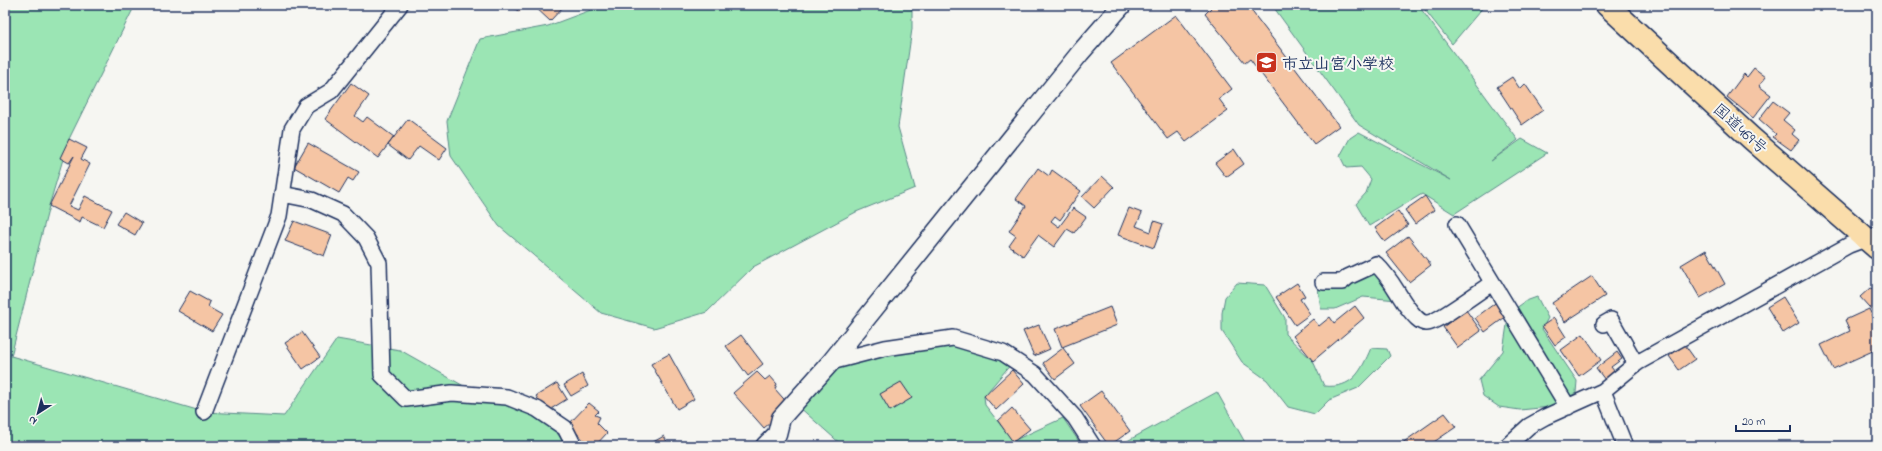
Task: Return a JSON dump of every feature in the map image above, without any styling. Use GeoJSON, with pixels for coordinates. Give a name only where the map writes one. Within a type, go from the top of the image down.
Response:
{"type":"FeatureCollection","features":[{"type":"Feature","properties":{"kind":"highway","name":"国道469号"},"geometry":{"type":"LineString","coordinates":[[1607,5],[1751,138],[1874,241]]}},
{"type":"Feature","properties":{"kind":"street"},"geometry":{"type":"LineString","coordinates":[[204,412],[279,216],[292,128],[306,106],[331,91],[400,5]]}},
{"type":"Feature","properties":{"kind":"street"},"geometry":{"type":"LineString","coordinates":[[764,446],[778,434],[781,418],[785,412],[831,362],[1080,53],[1122,5]]}},
{"type":"Feature","properties":{"kind":"street"},"geometry":{"type":"LineString","coordinates":[[282,194],[312,200],[343,214],[366,238],[379,263],[382,375],[406,399],[452,393],[507,397],[537,409],[565,428],[574,446]]}},
{"type":"Feature","properties":{"kind":"street"},"geometry":{"type":"LineString","coordinates":[[1456,224],[1568,407]]}},
{"type":"Feature","properties":{"kind":"street"},"geometry":{"type":"LineString","coordinates":[[1507,446],[1529,426],[1603,391],[1636,364],[1849,245],[1874,241]]}},
{"type":"Feature","properties":{"kind":"street"},"geometry":{"type":"LineString","coordinates":[[1323,282],[1342,282],[1348,277],[1376,264],[1388,276],[1408,309],[1422,322],[1427,324],[1492,283]]}},
{"type":"Feature","properties":{"kind":"street"},"geometry":{"type":"LineString","coordinates":[[1604,324],[1611,320],[1636,364]]}},
{"type":"Feature","properties":{"kind":"street"},"geometry":{"type":"LineString","coordinates":[[831,362],[884,348],[953,338],[1003,353],[1035,374],[1075,418],[1093,446]]}},
{"type":"Feature","properties":{"kind":"street"},"geometry":{"type":"LineString","coordinates":[[1603,391],[1625,446]]}},
{"type":"Feature","properties":{"kind":"green space"},"geometry":{"type":"Polygon","coordinates":[[[5,5],[135,5],[69,139],[49,206],[11,356],[204,412],[284,416],[337,339],[400,350],[485,398],[546,419],[567,446],[5,446],[5,5]]]}},
{"type":"Feature","properties":{"kind":"green space"},"geometry":{"type":"Polygon","coordinates":[[[604,5],[912,5],[912,29],[898,127],[915,188],[856,212],[753,267],[707,312],[654,328],[601,313],[499,226],[451,156],[447,121],[480,39],[548,26],[604,5]]]}},
{"type":"Feature","properties":{"kind":"green space"},"geometry":{"type":"Polygon","coordinates":[[[1272,5],[1418,5],[1518,140],[1491,161],[1522,139],[1547,153],[1454,214],[1422,194],[1369,226],[1356,204],[1366,193],[1371,179],[1361,167],[1346,168],[1340,156],[1350,138],[1359,132],[1451,180],[1359,125],[1272,5]]]}},
{"type":"Feature","properties":{"kind":"green space"},"geometry":{"type":"Polygon","coordinates":[[[1421,5],[1485,5],[1452,44],[1421,5]]]}},
{"type":"Feature","properties":{"kind":"green space"},"geometry":{"type":"Polygon","coordinates":[[[1375,271],[1398,300],[1363,297],[1335,309],[1321,309],[1318,288],[1375,271]]]}},
{"type":"Feature","properties":{"kind":"green space"},"geometry":{"type":"Polygon","coordinates":[[[1237,283],[1265,285],[1285,318],[1285,334],[1313,361],[1324,386],[1342,385],[1355,377],[1364,364],[1371,348],[1387,349],[1390,356],[1358,388],[1329,400],[1315,414],[1288,407],[1267,380],[1242,362],[1222,331],[1222,313],[1225,297],[1237,283]]]}},
{"type":"Feature","properties":{"kind":"green space"},"geometry":{"type":"Polygon","coordinates":[[[1537,297],[1548,318],[1542,329],[1577,381],[1576,393],[1550,407],[1520,410],[1499,407],[1483,396],[1479,380],[1503,351],[1508,318],[1512,311],[1526,301],[1537,297]]]}},
{"type":"Feature","properties":{"kind":"green space"},"geometry":{"type":"Polygon","coordinates":[[[953,338],[1012,363],[984,396],[985,405],[1013,441],[1063,418],[1082,446],[843,446],[798,406],[831,362],[953,338]]]}},
{"type":"Feature","properties":{"kind":"green space"},"geometry":{"type":"Polygon","coordinates":[[[1217,392],[1247,446],[1118,446],[1217,392]]]}},
{"type":"Feature","properties":{"kind":"building"},"geometry":{"type":"Polygon","coordinates":[[[511,5],[525,5],[519,12],[511,5]]]}},
{"type":"Feature","properties":{"kind":"building"},"geometry":{"type":"Polygon","coordinates":[[[533,5],[565,5],[550,21],[533,5]]]}},
{"type":"Feature","properties":{"kind":"building"},"geometry":{"type":"Polygon","coordinates":[[[1208,5],[1247,5],[1339,126],[1314,144],[1250,59],[1245,63],[1205,14],[1211,8],[1208,5]]]}},
{"type":"Feature","properties":{"kind":"building"},"geometry":{"type":"Polygon","coordinates":[[[1176,15],[1232,89],[1219,99],[1228,111],[1186,142],[1178,132],[1168,139],[1111,63],[1176,15]]]}},
{"type":"Feature","properties":{"kind":"building"},"geometry":{"type":"Polygon","coordinates":[[[1754,68],[1766,77],[1759,86],[1771,95],[1753,118],[1727,97],[1744,74],[1747,77],[1754,68]]]}},
{"type":"Feature","properties":{"kind":"building"},"geometry":{"type":"Polygon","coordinates":[[[1512,77],[1520,89],[1525,84],[1543,110],[1522,125],[1497,87],[1512,77]]]}},
{"type":"Feature","properties":{"kind":"building"},"geometry":{"type":"Polygon","coordinates":[[[351,83],[369,96],[355,116],[363,122],[367,117],[394,137],[378,158],[325,119],[351,83]]]}},
{"type":"Feature","properties":{"kind":"building"},"geometry":{"type":"Polygon","coordinates":[[[1773,101],[1789,113],[1783,120],[1795,130],[1792,134],[1799,140],[1791,150],[1773,137],[1776,134],[1759,119],[1773,101]]]}},
{"type":"Feature","properties":{"kind":"building"},"geometry":{"type":"Polygon","coordinates":[[[408,119],[447,148],[439,160],[419,146],[408,160],[388,145],[408,119]]]}},
{"type":"Feature","properties":{"kind":"building"},"geometry":{"type":"Polygon","coordinates":[[[69,139],[87,148],[81,159],[90,164],[69,206],[78,210],[85,196],[112,210],[103,227],[82,217],[80,222],[49,206],[74,156],[69,163],[60,158],[69,139]]]}},
{"type":"Feature","properties":{"kind":"building"},"geometry":{"type":"Polygon","coordinates":[[[308,143],[359,172],[353,181],[348,178],[339,193],[294,167],[308,143]]]}},
{"type":"Feature","properties":{"kind":"building"},"geometry":{"type":"Polygon","coordinates":[[[1234,149],[1244,164],[1226,177],[1215,163],[1234,149]]]}},
{"type":"Feature","properties":{"kind":"building"},"geometry":{"type":"Polygon","coordinates":[[[1038,168],[1049,176],[1052,170],[1081,191],[1060,220],[1055,216],[1051,221],[1059,227],[1073,208],[1086,217],[1074,233],[1067,229],[1054,247],[1038,235],[1023,256],[1009,246],[1016,236],[1009,231],[1026,206],[1016,199],[1038,168]]]}},
{"type":"Feature","properties":{"kind":"building"},"geometry":{"type":"Polygon","coordinates":[[[1102,176],[1114,187],[1094,208],[1082,197],[1102,176]]]}},
{"type":"Feature","properties":{"kind":"building"},"geometry":{"type":"Polygon","coordinates":[[[1425,196],[1434,210],[1415,224],[1405,210],[1425,196]]]}},
{"type":"Feature","properties":{"kind":"building"},"geometry":{"type":"Polygon","coordinates":[[[1129,208],[1142,213],[1136,226],[1151,232],[1154,221],[1163,224],[1154,248],[1118,235],[1129,208]]]}},
{"type":"Feature","properties":{"kind":"building"},"geometry":{"type":"Polygon","coordinates":[[[1398,211],[1408,225],[1385,242],[1375,228],[1398,211]]]}},
{"type":"Feature","properties":{"kind":"building"},"geometry":{"type":"Polygon","coordinates":[[[124,212],[142,223],[135,235],[116,224],[124,212]]]}},
{"type":"Feature","properties":{"kind":"building"},"geometry":{"type":"Polygon","coordinates":[[[294,221],[332,235],[324,256],[285,241],[294,221]]]}},
{"type":"Feature","properties":{"kind":"building"},"geometry":{"type":"Polygon","coordinates":[[[1408,236],[1431,265],[1409,282],[1386,253],[1408,236]]]}},
{"type":"Feature","properties":{"kind":"building"},"geometry":{"type":"Polygon","coordinates":[[[1706,250],[1725,284],[1700,298],[1681,265],[1706,250]]]}},
{"type":"Feature","properties":{"kind":"building"},"geometry":{"type":"Polygon","coordinates":[[[1592,276],[1605,296],[1565,322],[1552,303],[1592,276]]]}},
{"type":"Feature","properties":{"kind":"building"},"geometry":{"type":"Polygon","coordinates":[[[1297,283],[1305,296],[1300,299],[1310,314],[1295,325],[1276,297],[1297,283]]]}},
{"type":"Feature","properties":{"kind":"building"},"geometry":{"type":"Polygon","coordinates":[[[1870,288],[1877,291],[1877,316],[1860,297],[1870,288]]]}},
{"type":"Feature","properties":{"kind":"building"},"geometry":{"type":"Polygon","coordinates":[[[190,291],[210,302],[208,307],[222,315],[212,331],[178,311],[190,291]]]}},
{"type":"Feature","properties":{"kind":"building"},"geometry":{"type":"Polygon","coordinates":[[[1783,297],[1799,323],[1783,333],[1767,307],[1783,297]]]}},
{"type":"Feature","properties":{"kind":"building"},"geometry":{"type":"Polygon","coordinates":[[[1498,301],[1508,315],[1485,332],[1475,318],[1498,301]]]}},
{"type":"Feature","properties":{"kind":"building"},"geometry":{"type":"Polygon","coordinates":[[[1355,306],[1364,318],[1313,361],[1293,336],[1313,319],[1319,326],[1330,317],[1334,323],[1355,306]]]}},
{"type":"Feature","properties":{"kind":"building"},"geometry":{"type":"Polygon","coordinates":[[[1110,307],[1117,325],[1062,347],[1055,329],[1110,307]]]}},
{"type":"Feature","properties":{"kind":"building"},"geometry":{"type":"Polygon","coordinates":[[[1869,309],[1877,327],[1877,349],[1833,369],[1821,345],[1850,331],[1845,320],[1869,309]]]}},
{"type":"Feature","properties":{"kind":"building"},"geometry":{"type":"Polygon","coordinates":[[[1466,310],[1481,331],[1458,348],[1443,327],[1466,310]]]}},
{"type":"Feature","properties":{"kind":"building"},"geometry":{"type":"Polygon","coordinates":[[[1554,318],[1566,337],[1555,345],[1542,326],[1554,318]]]}},
{"type":"Feature","properties":{"kind":"building"},"geometry":{"type":"Polygon","coordinates":[[[1039,325],[1050,349],[1034,356],[1023,331],[1039,325]]]}},
{"type":"Feature","properties":{"kind":"building"},"geometry":{"type":"Polygon","coordinates":[[[302,332],[320,357],[303,369],[285,343],[302,332]]]}},
{"type":"Feature","properties":{"kind":"building"},"geometry":{"type":"Polygon","coordinates":[[[1583,334],[1601,360],[1579,376],[1561,350],[1583,334]]]}},
{"type":"Feature","properties":{"kind":"building"},"geometry":{"type":"Polygon","coordinates":[[[741,335],[763,364],[748,376],[726,346],[741,335]]]}},
{"type":"Feature","properties":{"kind":"building"},"geometry":{"type":"Polygon","coordinates":[[[1685,345],[1695,359],[1679,370],[1669,356],[1685,345]]]}},
{"type":"Feature","properties":{"kind":"building"},"geometry":{"type":"Polygon","coordinates":[[[1063,348],[1075,364],[1055,379],[1043,363],[1063,348]]]}},
{"type":"Feature","properties":{"kind":"building"},"geometry":{"type":"Polygon","coordinates":[[[1617,352],[1622,359],[1611,367],[1615,372],[1605,380],[1596,368],[1617,352]]]}},
{"type":"Feature","properties":{"kind":"building"},"geometry":{"type":"Polygon","coordinates":[[[669,354],[694,399],[677,409],[651,364],[669,354]]]}},
{"type":"Feature","properties":{"kind":"building"},"geometry":{"type":"Polygon","coordinates":[[[1012,370],[1024,384],[996,410],[984,396],[1012,370]]]}},
{"type":"Feature","properties":{"kind":"building"},"geometry":{"type":"Polygon","coordinates":[[[757,372],[765,380],[770,376],[777,384],[775,389],[790,406],[764,428],[733,393],[757,372]]]}},
{"type":"Feature","properties":{"kind":"building"},"geometry":{"type":"Polygon","coordinates":[[[582,374],[588,386],[571,396],[564,385],[582,374]]]}},
{"type":"Feature","properties":{"kind":"building"},"geometry":{"type":"Polygon","coordinates":[[[901,382],[912,398],[890,411],[880,394],[901,382]]]}},
{"type":"Feature","properties":{"kind":"building"},"geometry":{"type":"Polygon","coordinates":[[[557,383],[567,399],[546,412],[536,396],[557,383]]]}},
{"type":"Feature","properties":{"kind":"building"},"geometry":{"type":"Polygon","coordinates":[[[1101,391],[1130,431],[1109,446],[1080,406],[1101,391]]]}},
{"type":"Feature","properties":{"kind":"building"},"geometry":{"type":"Polygon","coordinates":[[[589,403],[599,411],[595,415],[600,417],[597,423],[607,433],[595,446],[590,446],[568,425],[589,403]]]}},
{"type":"Feature","properties":{"kind":"building"},"geometry":{"type":"Polygon","coordinates":[[[1012,408],[1030,429],[1013,442],[998,421],[1012,408]]]}},
{"type":"Feature","properties":{"kind":"building"},"geometry":{"type":"Polygon","coordinates":[[[1445,413],[1456,427],[1428,446],[1398,446],[1445,413]]]}},
{"type":"Feature","properties":{"kind":"building"},"geometry":{"type":"Polygon","coordinates":[[[664,436],[669,446],[646,446],[664,436]]]}},
{"type":"Feature","properties":{"kind":"place","name":"市立山宮小学校"},"geometry":{"type":"Point","coordinates":[1267,63]}}]}
